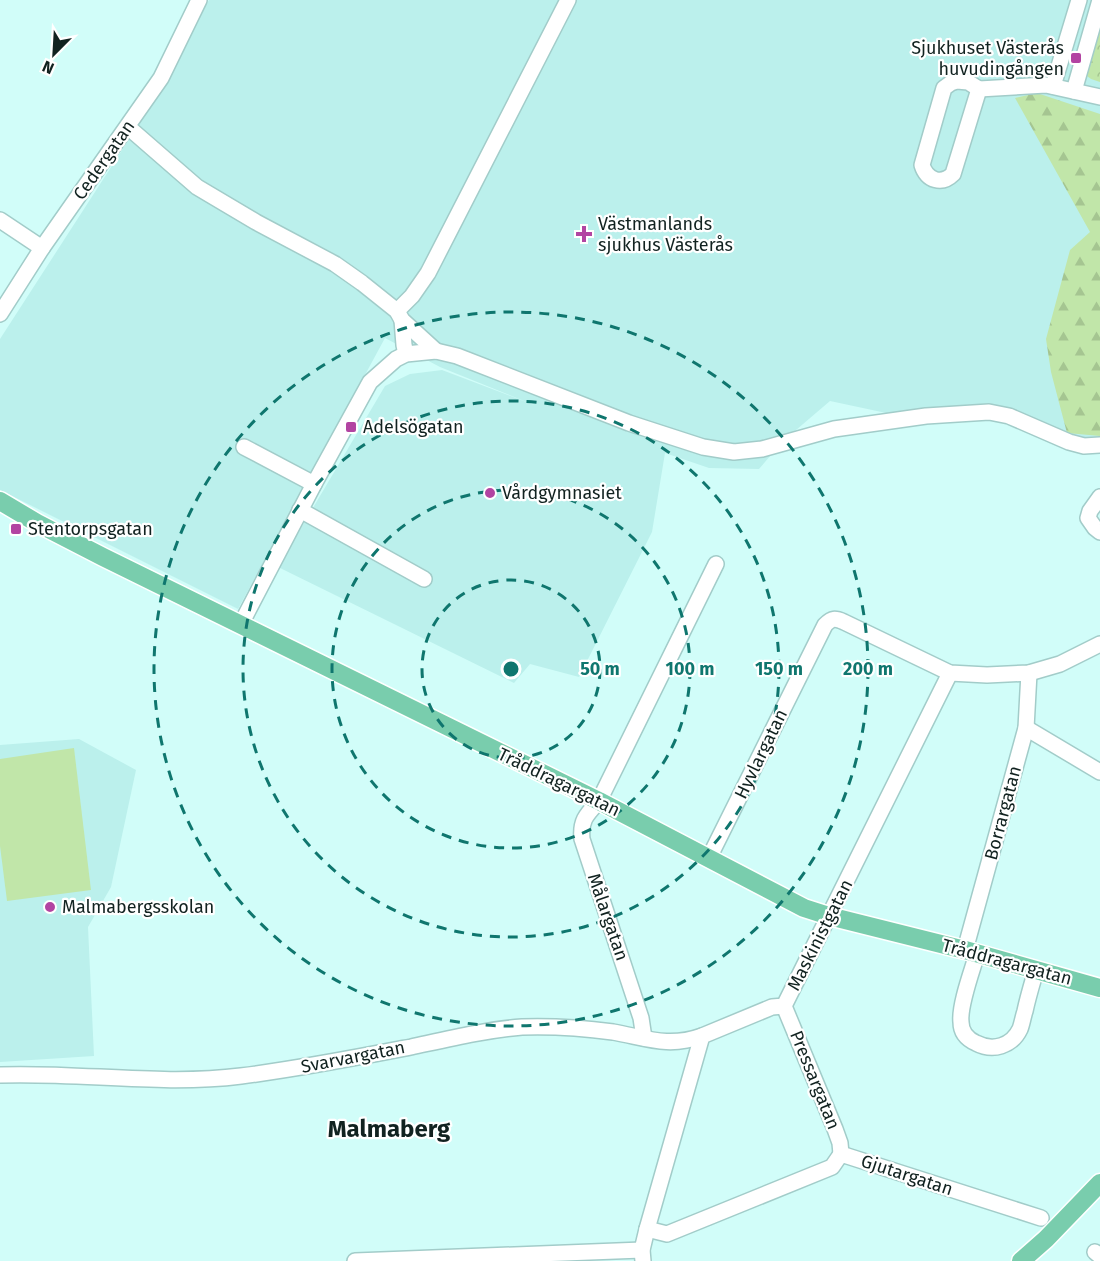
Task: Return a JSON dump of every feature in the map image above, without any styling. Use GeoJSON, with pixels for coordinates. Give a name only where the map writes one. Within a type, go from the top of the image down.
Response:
{"type":"FeatureCollection","features":[{"type":"Feature","properties":{"kind":"main road","name":"Tråddragargatan"},"geometry":{"type":"LineString","coordinates":[[0,501],[37,523],[599,801],[804,908],[1100,988]]}},
{"type":"Feature","properties":{"kind":"main road","name":"Tråddragargatan"},"geometry":{"type":"LineString","coordinates":[[0,509],[37,523]]}},
{"type":"Feature","properties":{"kind":"main road"},"geometry":{"type":"LineString","coordinates":[[1021,1261],[1046,1239],[1100,1183]]}},
{"type":"Feature","properties":{"kind":"street","name":"Cedergatan"},"geometry":{"type":"LineString","coordinates":[[0,314],[42,248],[161,78],[199,0]]}},
{"type":"Feature","properties":{"kind":"street"},"geometry":{"type":"LineString","coordinates":[[406,354],[399,316],[428,273],[568,0]]}},
{"type":"Feature","properties":{"kind":"street"},"geometry":{"type":"LineString","coordinates":[[1053,86],[1079,0]]}},
{"type":"Feature","properties":{"kind":"street"},"geometry":{"type":"LineString","coordinates":[[1074,91],[1100,0]]}},
{"type":"Feature","properties":{"kind":"street"},"geometry":{"type":"LineString","coordinates":[[979,89],[953,174],[948,179],[940,181],[932,179],[926,175],[922,165],[944,88],[951,83],[968,82],[979,89],[1053,86],[1100,97]]}},
{"type":"Feature","properties":{"kind":"street"},"geometry":{"type":"LineString","coordinates":[[128,127],[197,187],[256,222],[335,264],[362,283],[436,351]]}},
{"type":"Feature","properties":{"kind":"street"},"geometry":{"type":"LineString","coordinates":[[0,220],[42,248]]}},
{"type":"Feature","properties":{"kind":"street"},"geometry":{"type":"LineString","coordinates":[[241,624],[370,382],[396,359],[406,354],[436,351],[457,356],[629,423],[703,447],[734,452],[762,448],[834,429],[926,416],[989,412],[1009,416],[1069,442],[1084,446],[1100,445]]}},
{"type":"Feature","properties":{"kind":"street"},"geometry":{"type":"LineString","coordinates":[[244,447],[314,484]]}},
{"type":"Feature","properties":{"kind":"street"},"geometry":{"type":"LineString","coordinates":[[1100,497],[1088,518],[1100,532]]}},
{"type":"Feature","properties":{"kind":"street"},"geometry":{"type":"LineString","coordinates":[[300,510],[424,579]]}},
{"type":"Feature","properties":{"kind":"street","name":"Målargatan"},"geometry":{"type":"LineString","coordinates":[[644,1038],[632,987],[582,839],[581,828],[585,816],[599,801],[716,564]]}},
{"type":"Feature","properties":{"kind":"street","name":"Hyvlargatan"},"geometry":{"type":"LineString","coordinates":[[709,858],[825,625],[830,620],[836,619],[844,622],[950,673]]}},
{"type":"Feature","properties":{"kind":"street"},"geometry":{"type":"LineString","coordinates":[[950,673],[987,675],[1029,673],[1060,664],[1100,644]]}},
{"type":"Feature","properties":{"kind":"street","name":"Maskinistgatan"},"geometry":{"type":"LineString","coordinates":[[702,1036],[772,1007],[784,1006],[950,673]]}},
{"type":"Feature","properties":{"kind":"street","name":"Borrargatan"},"geometry":{"type":"LineString","coordinates":[[1029,673],[1026,728],[971,952],[961,1012],[963,1033],[967,1038],[979,1045],[989,1047],[1002,1047],[1011,1041],[1020,1029],[1036,970]]}},
{"type":"Feature","properties":{"kind":"street"},"geometry":{"type":"LineString","coordinates":[[1026,728],[1100,772]]}},
{"type":"Feature","properties":{"kind":"street","name":"Pressargatan"},"geometry":{"type":"LineString","coordinates":[[784,1006],[835,1129],[841,1154]]}},
{"type":"Feature","properties":{"kind":"street","name":"Svarvargatan"},"geometry":{"type":"LineString","coordinates":[[0,1075],[29,1074],[181,1080],[239,1077],[324,1064],[495,1030],[525,1027],[573,1027],[659,1042],[688,1041],[702,1036]]}},
{"type":"Feature","properties":{"kind":"street"},"geometry":{"type":"LineString","coordinates":[[355,1261],[642,1255],[647,1229],[702,1036]]}},
{"type":"Feature","properties":{"kind":"street","name":"Gjutargatan"},"geometry":{"type":"LineString","coordinates":[[647,1229],[667,1234],[678,1230],[832,1167],[841,1154],[1041,1218]]}},
{"type":"Feature","properties":{"kind":"shaded area","name":"Västmanlands sjukhus Västerås"},"geometry":{"type":"Polygon","coordinates":[[[209,0],[1100,0],[1100,448],[1004,421],[966,419],[933,423],[830,401],[782,442],[759,469],[709,468],[665,453],[652,532],[579,677],[530,664],[514,683],[278,567],[385,386],[410,374],[442,370],[534,405],[440,367],[385,338],[238,609],[0,490],[0,339],[135,130],[209,0]]]}},
{"type":"Feature","properties":{"kind":"shaded area","name":"Malmabergsskolan"},"geometry":{"type":"Polygon","coordinates":[[[79,739],[136,770],[111,887],[88,927],[94,1056],[0,1062],[0,745],[79,739]]]}},
{"type":"Feature","properties":{"kind":"green space"},"geometry":{"type":"Polygon","coordinates":[[[1100,27],[1100,82],[1087,76],[1100,27]]]}},
{"type":"Feature","properties":{"kind":"green space"},"geometry":{"type":"Polygon","coordinates":[[[1037,93],[1100,114],[1100,436],[1067,433],[1051,372],[1046,339],[1070,250],[1090,232],[1015,98],[1037,93]]]}},
{"type":"Feature","properties":{"kind":"green space"},"geometry":{"type":"Polygon","coordinates":[[[74,748],[91,890],[7,901],[0,846],[0,759],[74,748]]]}},
{"type":"Feature","properties":{"kind":"place","name":"Sjukhuset Västerås huvudingången"},"geometry":{"type":"Point","coordinates":[1076,58]}},
{"type":"Feature","properties":{"kind":"place","name":"Västmanlands sjukhus Västerås"},"geometry":{"type":"Point","coordinates":[584,234]}},
{"type":"Feature","properties":{"kind":"place","name":"Adelsögatan"},"geometry":{"type":"Point","coordinates":[351,427]}},
{"type":"Feature","properties":{"kind":"place","name":"Vårdgymnasiet"},"geometry":{"type":"Point","coordinates":[490,493]}},
{"type":"Feature","properties":{"kind":"place","name":"Stentorpsgatan"},"geometry":{"type":"Point","coordinates":[16,529]}},
{"type":"Feature","properties":{"kind":"place","name":"Malmabergsskolan"},"geometry":{"type":"Point","coordinates":[50,907]}},
{"type":"Feature","properties":{"kind":"district","name":"Malmaberg"},"geometry":{"type":"Point","coordinates":[389,1129]}}]}
